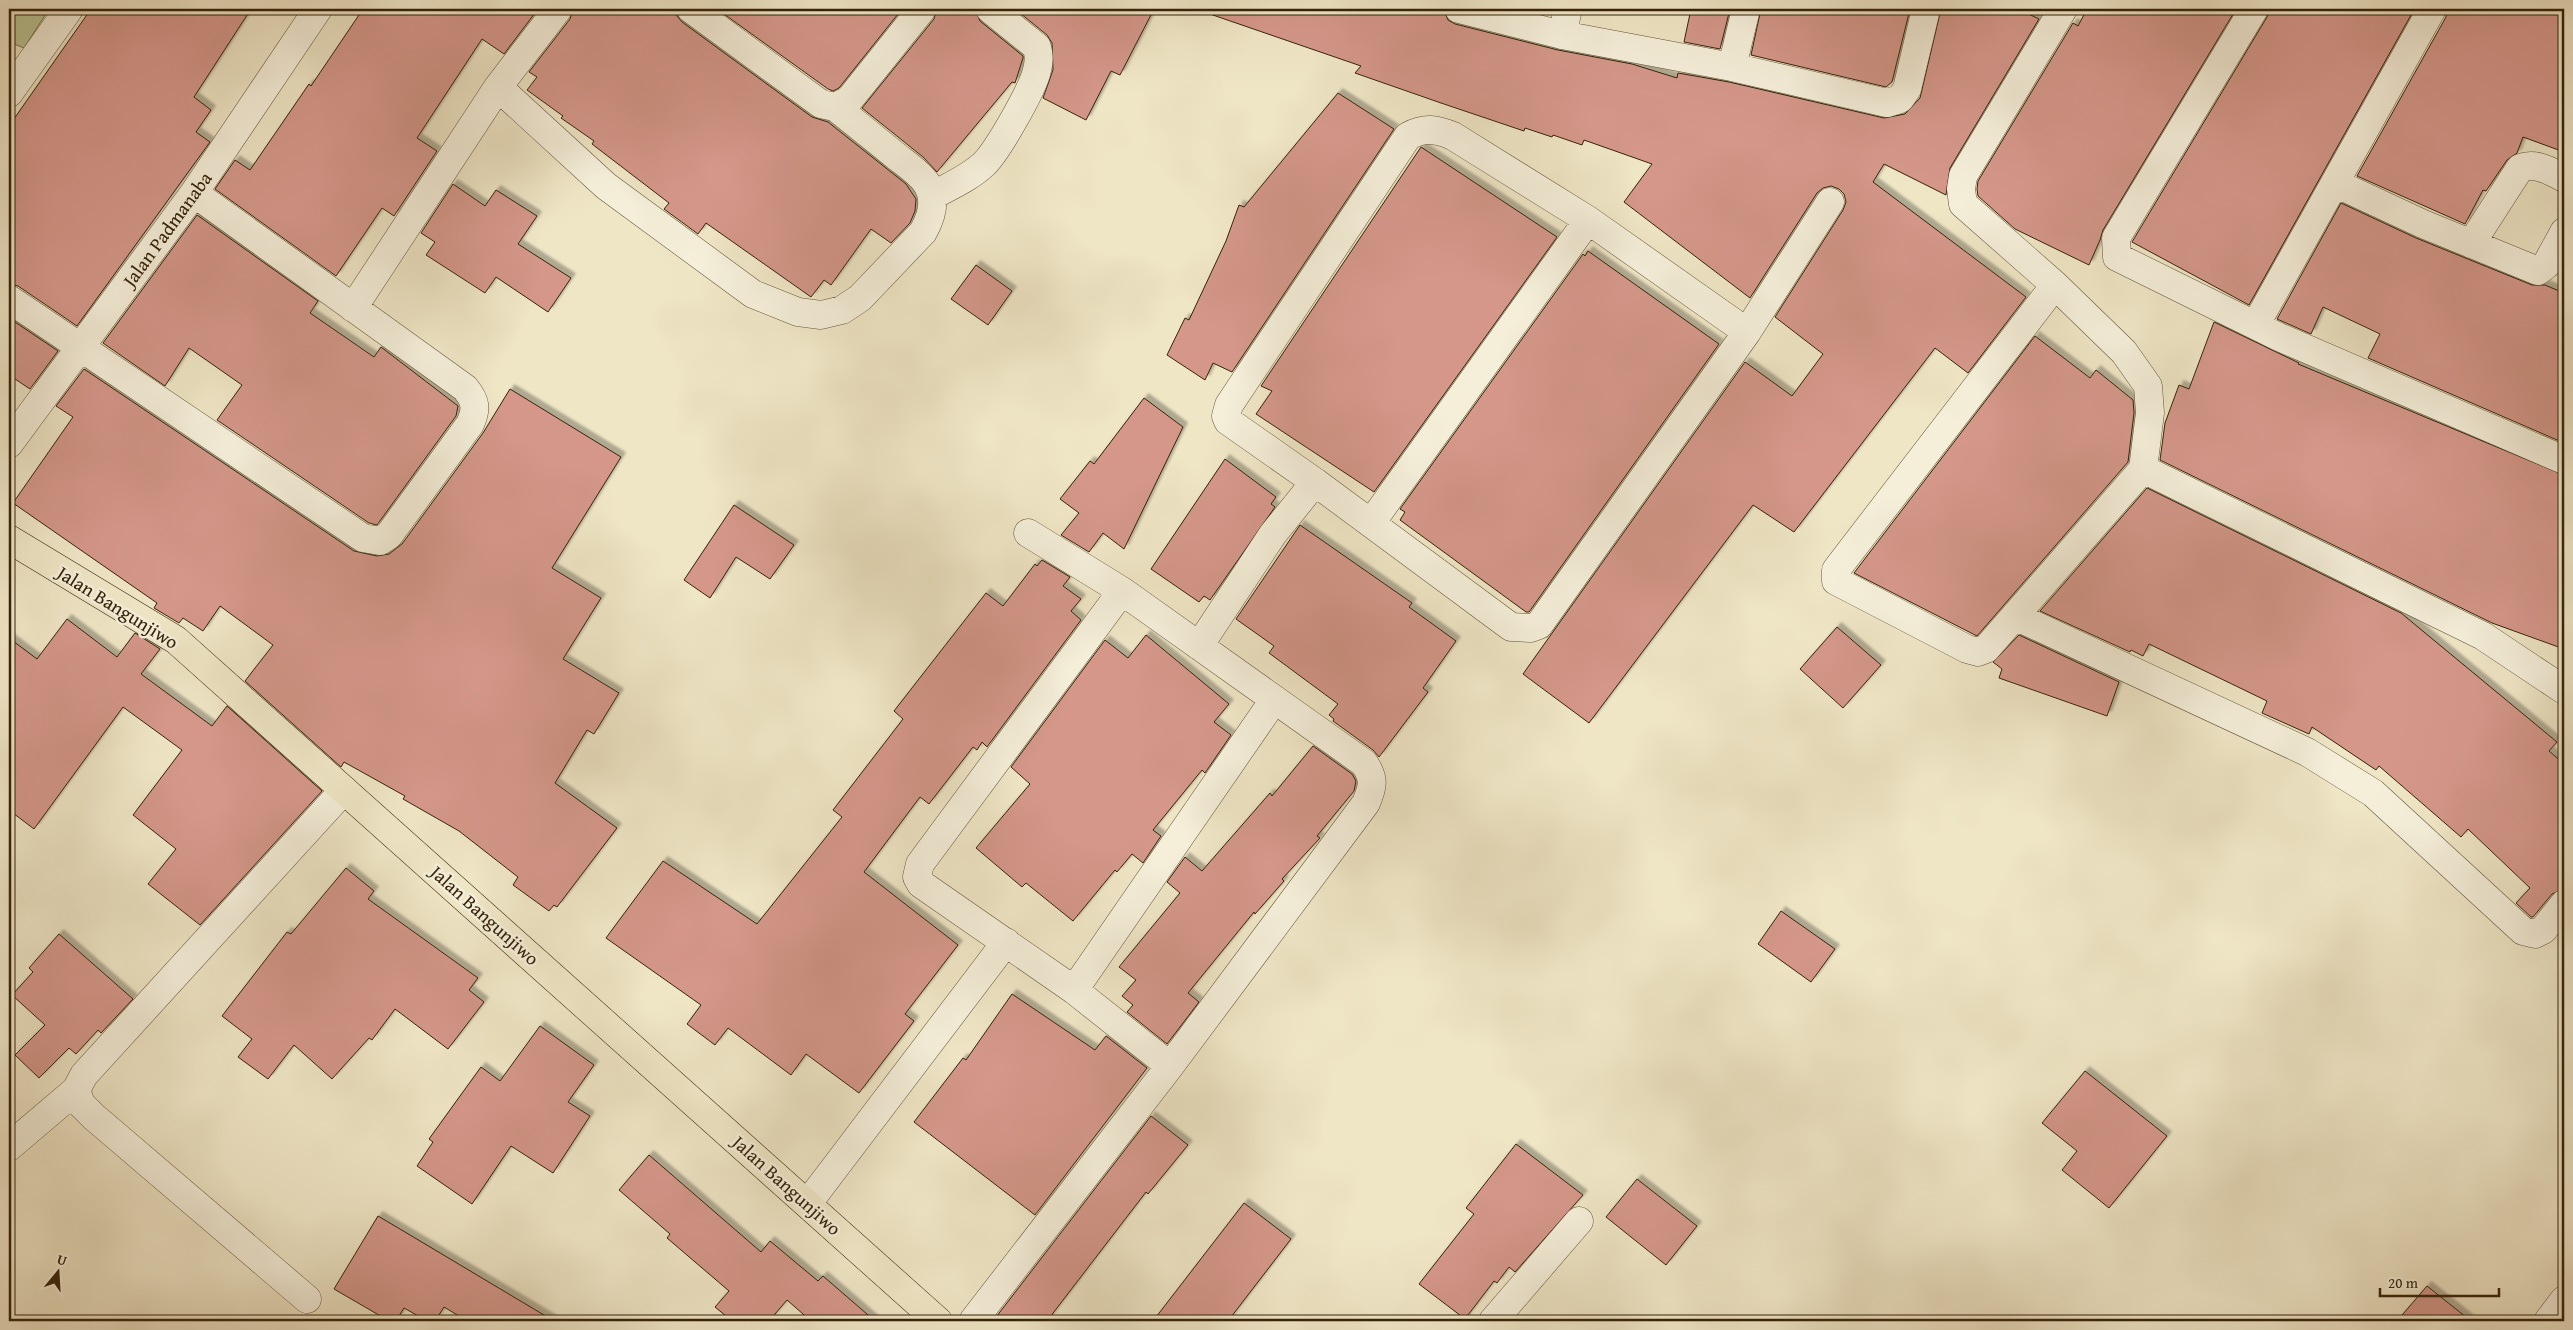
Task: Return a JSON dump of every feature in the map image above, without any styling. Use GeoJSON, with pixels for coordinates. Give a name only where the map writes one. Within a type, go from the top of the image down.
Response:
{"type":"FeatureCollection","features":[{"type":"Feature","properties":{"kind":"main road","name":"Jalan Bangunjiwo"},"geometry":{"type":"LineString","coordinates":[[12,547],[176,640],[938,1321]]}},
{"type":"Feature","properties":{"kind":"street"},"geometry":{"type":"LineString","coordinates":[[9,93],[69,9]]}},
{"type":"Feature","properties":{"kind":"street","name":"Jalan Padmanaba"},"geometry":{"type":"LineString","coordinates":[[9,444],[81,349],[194,193],[318,9]]}},
{"type":"Feature","properties":{"kind":"street"},"geometry":{"type":"LineString","coordinates":[[353,308],[498,87],[558,9]]}},
{"type":"Feature","properties":{"kind":"street"},"geometry":{"type":"LineString","coordinates":[[498,87],[606,186],[753,294],[798,312],[821,315],[842,310],[860,298],[923,232],[930,220],[932,196],[928,184],[916,172],[835,107],[821,104],[691,9]]}},
{"type":"Feature","properties":{"kind":"street"},"geometry":{"type":"LineString","coordinates":[[835,107],[848,100],[922,9]]}},
{"type":"Feature","properties":{"kind":"street"},"geometry":{"type":"LineString","coordinates":[[932,196],[971,175],[986,162],[1001,142],[1037,72],[1037,47],[990,9]]}},
{"type":"Feature","properties":{"kind":"street"},"geometry":{"type":"LineString","coordinates":[[1459,9],[1562,35],[1732,67],[1887,103],[1900,99],[1907,89],[1926,9]]}},
{"type":"Feature","properties":{"kind":"street"},"geometry":{"type":"LineString","coordinates":[[1562,35],[1568,9]]}},
{"type":"Feature","properties":{"kind":"street"},"geometry":{"type":"LineString","coordinates":[[1732,67],[1746,9]]}},
{"type":"Feature","properties":{"kind":"street"},"geometry":{"type":"LineString","coordinates":[[2055,284],[1835,572],[1836,581],[1967,649],[1978,652],[1986,649],[2142,468],[2150,413],[2148,386],[2124,352],[2055,284],[1963,204],[1961,189],[1963,176],[2063,9]]}},
{"type":"Feature","properties":{"kind":"street"},"geometry":{"type":"LineString","coordinates":[[2254,9],[2116,238],[2117,257],[2279,337],[2564,460]]}},
{"type":"Feature","properties":{"kind":"street"},"geometry":{"type":"LineString","coordinates":[[2256,324],[2432,9]]}},
{"type":"Feature","properties":{"kind":"street"},"geometry":{"type":"LineString","coordinates":[[1747,332],[1588,220],[1453,136],[1430,129],[1419,130],[1408,136],[1229,405],[1226,416],[1228,421],[1315,482],[1511,627],[1531,628],[1539,625],[1747,332],[1830,202]]}},
{"type":"Feature","properties":{"kind":"street"},"geometry":{"type":"LineString","coordinates":[[2471,244],[2520,168],[2529,165],[2538,166],[2564,178]]}},
{"type":"Feature","properties":{"kind":"street"},"geometry":{"type":"LineString","coordinates":[[2335,183],[2471,244],[2538,271],[2546,265],[2564,232]]}},
{"type":"Feature","properties":{"kind":"street"},"geometry":{"type":"LineString","coordinates":[[9,299],[363,538],[380,541],[389,535],[470,424],[475,413],[476,404],[465,388],[194,193]]}},
{"type":"Feature","properties":{"kind":"street"},"geometry":{"type":"LineString","coordinates":[[1371,523],[1588,220]]}},
{"type":"Feature","properties":{"kind":"street"},"geometry":{"type":"LineString","coordinates":[[2142,468],[2483,636],[2564,690]]}},
{"type":"Feature","properties":{"kind":"street"},"geometry":{"type":"LineString","coordinates":[[1199,646],[1273,534],[1315,482]]}},
{"type":"Feature","properties":{"kind":"street"},"geometry":{"type":"LineString","coordinates":[[973,1321],[1170,1066],[1366,803],[1372,788],[1373,776],[1364,763],[1122,591],[1028,533]]}},
{"type":"Feature","properties":{"kind":"street"},"geometry":{"type":"LineString","coordinates":[[1122,591],[920,864],[917,877],[920,884],[1074,990],[1170,1066]]}},
{"type":"Feature","properties":{"kind":"street"},"geometry":{"type":"LineString","coordinates":[[2015,616],[2306,752],[2373,793],[2524,931],[2536,934],[2543,930],[2564,904]]}},
{"type":"Feature","properties":{"kind":"street"},"geometry":{"type":"LineString","coordinates":[[1074,990],[1274,700]]}},
{"type":"Feature","properties":{"kind":"street"},"geometry":{"type":"LineString","coordinates":[[9,1147],[76,1090],[84,1075],[344,790]]}},
{"type":"Feature","properties":{"kind":"street"},"geometry":{"type":"LineString","coordinates":[[808,1203],[1006,942]]}},
{"type":"Feature","properties":{"kind":"street"},"geometry":{"type":"LineString","coordinates":[[76,1090],[81,1104],[94,1117],[307,1299]]}},
{"type":"Feature","properties":{"kind":"street"},"geometry":{"type":"LineString","coordinates":[[1493,1321],[1579,1221]]}},
{"type":"Feature","properties":{"kind":"street"},"geometry":{"type":"LineString","coordinates":[[2548,1321],[2564,1300]]}},
{"type":"Feature","properties":{"kind":"green space"},"geometry":{"type":"Polygon","coordinates":[[[9,9],[49,9],[24,48],[9,42],[9,9]]]}},
{"type":"Feature","properties":{"kind":"building"},"geometry":{"type":"Polygon","coordinates":[[[91,9],[251,9],[194,97],[211,110],[196,132],[210,142],[77,326],[18,286],[9,284],[9,126],[91,9]]]}},
{"type":"Feature","properties":{"kind":"building"},"geometry":{"type":"Polygon","coordinates":[[[363,9],[538,9],[504,54],[482,39],[417,138],[437,151],[394,216],[382,208],[336,276],[215,189],[235,160],[250,170],[309,84],[311,86],[363,9]]]}},
{"type":"Feature","properties":{"kind":"building"},"geometry":{"type":"Polygon","coordinates":[[[573,9],[676,9],[677,16],[682,22],[812,117],[828,122],[906,184],[916,199],[915,211],[910,223],[891,243],[871,229],[831,285],[824,280],[811,297],[706,223],[698,234],[664,209],[669,203],[592,144],[594,141],[561,118],[563,116],[527,90],[537,77],[529,72],[570,19],[573,9]]]}},
{"type":"Feature","properties":{"kind":"building"},"geometry":{"type":"Polygon","coordinates":[[[717,9],[902,9],[839,88],[833,91],[717,9]]]}},
{"type":"Feature","properties":{"kind":"building"},"geometry":{"type":"Polygon","coordinates":[[[937,9],[975,9],[980,21],[1023,56],[1023,58],[1015,83],[1012,82],[937,172],[923,157],[862,108],[934,19],[937,9]]]}},
{"type":"Feature","properties":{"kind":"building"},"geometry":{"type":"Polygon","coordinates":[[[1015,9],[1154,9],[1120,75],[1111,71],[1086,120],[1043,98],[1053,70],[1052,43],[1047,35],[1015,9]]]}},
{"type":"Feature","properties":{"kind":"building"},"geometry":{"type":"Polygon","coordinates":[[[1208,9],[1441,9],[1444,10],[1448,20],[1455,24],[1558,50],[1632,64],[1677,78],[1678,73],[1729,82],[1884,118],[1905,114],[1920,98],[1941,9],[2018,9],[2039,19],[1950,168],[1946,195],[1884,164],[1873,182],[2026,297],[1968,373],[1935,348],[1794,532],[1753,505],[1589,723],[1523,674],[1745,362],[1792,396],[1823,354],[1775,317],[1843,210],[1846,202],[1844,194],[1839,189],[1831,186],[1823,188],[1817,193],[1750,298],[1624,202],[1652,164],[1584,140],[1582,145],[1525,128],[1524,131],[1355,73],[1361,66],[1207,13],[1208,9]]]}},
{"type":"Feature","properties":{"kind":"building"},"geometry":{"type":"Polygon","coordinates":[[[1691,9],[1730,9],[1720,49],[1684,42],[1691,9]]]}},
{"type":"Feature","properties":{"kind":"building"},"geometry":{"type":"Polygon","coordinates":[[[1761,9],[1910,9],[1892,82],[1886,87],[1751,55],[1761,9]]]}},
{"type":"Feature","properties":{"kind":"building"},"geometry":{"type":"Polygon","coordinates":[[[2087,9],[2236,9],[2103,230],[2089,265],[2015,229],[1978,196],[1977,189],[1978,181],[2073,23],[2078,26],[2087,9]]]}},
{"type":"Feature","properties":{"kind":"building"},"geometry":{"type":"Polygon","coordinates":[[[2270,9],[2398,9],[2411,15],[2249,305],[2132,242],[2270,9]]]}},
{"type":"Feature","properties":{"kind":"building"},"geometry":{"type":"Polygon","coordinates":[[[2448,9],[2564,9],[2564,152],[2523,137],[2517,153],[2507,160],[2486,191],[2483,190],[2465,224],[2357,176],[2446,17],[2448,9]]]}},
{"type":"Feature","properties":{"kind":"building"},"geometry":{"type":"Polygon","coordinates":[[[1338,93],[1394,129],[1232,372],[1213,363],[1205,380],[1167,355],[1185,318],[1189,320],[1226,241],[1239,205],[1244,207],[1338,93]]]}},
{"type":"Feature","properties":{"kind":"building"},"geometry":{"type":"Polygon","coordinates":[[[1421,147],[1557,237],[1374,492],[1256,414],[1272,391],[1261,386],[1421,147]]]}},
{"type":"Feature","properties":{"kind":"building"},"geometry":{"type":"Polygon","coordinates":[[[453,184],[485,206],[496,190],[537,216],[518,244],[571,278],[548,312],[496,277],[485,293],[426,255],[435,242],[421,233],[453,184]]]}},
{"type":"Feature","properties":{"kind":"building"},"geometry":{"type":"Polygon","coordinates":[[[2341,203],[2416,238],[2532,285],[2545,285],[2564,293],[2564,443],[2368,358],[2380,334],[2323,307],[2311,334],[2277,319],[2341,203]]]}},
{"type":"Feature","properties":{"kind":"building"},"geometry":{"type":"Polygon","coordinates":[[[197,215],[318,301],[310,313],[374,357],[381,347],[458,406],[456,416],[377,525],[369,523],[217,420],[242,385],[189,348],[165,386],[103,343],[197,215]]]}},
{"type":"Feature","properties":{"kind":"building"},"geometry":{"type":"Polygon","coordinates":[[[1588,251],[1719,344],[1529,612],[1526,612],[1400,520],[1405,512],[1400,509],[1583,254],[1585,256],[1588,251]]]}},
{"type":"Feature","properties":{"kind":"building"},"geometry":{"type":"Polygon","coordinates":[[[976,265],[1012,291],[988,325],[951,299],[976,265]]]}},
{"type":"Feature","properties":{"kind":"building"},"geometry":{"type":"Polygon","coordinates":[[[9,318],[58,351],[30,389],[9,375],[9,318]]]}},
{"type":"Feature","properties":{"kind":"building"},"geometry":{"type":"Polygon","coordinates":[[[2214,322],[2298,364],[2564,475],[2564,649],[2492,623],[2160,460],[2165,423],[2179,385],[2189,389],[2214,322]]]}},
{"type":"Feature","properties":{"kind":"building"},"geometry":{"type":"Polygon","coordinates":[[[2035,336],[2090,378],[2096,370],[2133,400],[2134,413],[2128,462],[1977,636],[1854,573],[2035,336]]]}},
{"type":"Feature","properties":{"kind":"building"},"geometry":{"type":"Polygon","coordinates":[[[84,369],[354,551],[377,556],[389,554],[402,544],[483,433],[510,389],[621,457],[552,568],[601,598],[563,659],[619,693],[594,734],[587,730],[555,783],[617,828],[557,907],[554,905],[549,911],[513,885],[518,877],[459,831],[403,799],[405,796],[344,762],[341,767],[245,681],[273,645],[220,606],[203,631],[183,618],[179,623],[154,608],[157,603],[13,503],[73,417],[56,406],[84,369]]]}},
{"type":"Feature","properties":{"kind":"building"},"geometry":{"type":"Polygon","coordinates":[[[1144,398],[1183,427],[1124,549],[1103,533],[1089,552],[1061,535],[1079,513],[1060,499],[1090,461],[1094,464],[1144,398]]]}},
{"type":"Feature","properties":{"kind":"building"},"geometry":{"type":"Polygon","coordinates":[[[1225,459],[1276,497],[1271,504],[1275,507],[1210,600],[1204,596],[1199,602],[1151,569],[1225,459]]]}},
{"type":"Feature","properties":{"kind":"building"},"geometry":{"type":"Polygon","coordinates":[[[2147,488],[2401,613],[2557,742],[2549,751],[2564,764],[2564,889],[2552,894],[2531,917],[2516,903],[2530,888],[2468,829],[2461,837],[2379,766],[2376,770],[2312,727],[2309,734],[2262,713],[2267,701],[2149,644],[2143,656],[2131,650],[2130,652],[2040,611],[2147,488]]]}},
{"type":"Feature","properties":{"kind":"building"},"geometry":{"type":"Polygon","coordinates":[[[734,505],[794,545],[770,579],[736,557],[710,598],[684,580],[734,505]]]}},
{"type":"Feature","properties":{"kind":"building"},"geometry":{"type":"Polygon","coordinates":[[[1300,525],[1412,603],[1409,607],[1456,641],[1423,688],[1428,692],[1379,757],[1373,750],[1333,721],[1334,719],[1329,715],[1338,704],[1269,653],[1274,646],[1236,619],[1300,525]]]}},
{"type":"Feature","properties":{"kind":"building"},"geometry":{"type":"Polygon","coordinates":[[[1042,560],[1070,577],[1063,586],[1081,599],[1071,611],[1081,620],[987,747],[982,742],[977,750],[973,747],[929,804],[920,797],[864,872],[958,945],[905,1014],[914,1021],[859,1093],[806,1054],[791,1075],[728,1028],[715,1045],[687,1024],[701,1005],[606,938],[663,861],[757,924],[842,817],[833,810],[903,719],[894,711],[986,593],[1003,606],[1035,564],[1037,566],[1042,560]]]}},
{"type":"Feature","properties":{"kind":"building"},"geometry":{"type":"Polygon","coordinates":[[[67,619],[117,657],[135,633],[160,649],[141,674],[212,726],[227,706],[322,791],[200,925],[148,884],[176,849],[133,815],[182,750],[123,707],[34,829],[9,810],[9,638],[37,659],[67,619]]]}},
{"type":"Feature","properties":{"kind":"building"},"geometry":{"type":"Polygon","coordinates":[[[1837,627],[1881,665],[1843,708],[1800,669],[1837,627]]]}},
{"type":"Feature","properties":{"kind":"building"},"geometry":{"type":"Polygon","coordinates":[[[1146,635],[1229,704],[1214,722],[1231,735],[1205,773],[1202,770],[1153,830],[1161,836],[1143,863],[1132,854],[1117,872],[1115,870],[1073,921],[1026,883],[1022,887],[976,848],[1030,784],[1011,767],[1105,640],[1128,658],[1146,635]]]}},
{"type":"Feature","properties":{"kind":"building"},"geometry":{"type":"Polygon","coordinates":[[[2019,635],[2119,682],[2107,716],[1999,678],[2002,669],[1993,662],[2019,635]]]}},
{"type":"Feature","properties":{"kind":"building"},"geometry":{"type":"Polygon","coordinates":[[[1313,746],[1352,774],[1356,781],[1354,791],[1317,836],[1320,838],[1282,879],[1284,881],[1255,914],[1254,912],[1188,993],[1199,1002],[1167,1044],[1127,1012],[1133,1005],[1122,996],[1136,980],[1119,967],[1180,893],[1167,882],[1185,857],[1202,871],[1270,793],[1272,796],[1313,746]]]}},
{"type":"Feature","properties":{"kind":"building"},"geometry":{"type":"Polygon","coordinates":[[[346,868],[374,891],[368,899],[478,978],[469,990],[484,1002],[448,1049],[395,1009],[372,1040],[369,1038],[332,1079],[294,1045],[268,1079],[238,1057],[252,1039],[222,1016],[287,932],[291,934],[346,868]]]}},
{"type":"Feature","properties":{"kind":"building"},"geometry":{"type":"Polygon","coordinates":[[[1781,911],[1835,949],[1811,982],[1758,944],[1781,911]]]}},
{"type":"Feature","properties":{"kind":"building"},"geometry":{"type":"Polygon","coordinates":[[[59,934],[133,999],[101,1033],[98,1030],[76,1054],[69,1048],[39,1078],[15,1055],[45,1025],[12,995],[33,972],[29,968],[59,934]]]}},
{"type":"Feature","properties":{"kind":"building"},"geometry":{"type":"Polygon","coordinates":[[[1012,994],[1095,1050],[1106,1036],[1147,1068],[1035,1215],[914,1122],[963,1058],[966,1060],[1012,994]]]}},
{"type":"Feature","properties":{"kind":"building"},"geometry":{"type":"Polygon","coordinates":[[[540,1026],[594,1065],[568,1102],[590,1116],[553,1173],[511,1146],[472,1204],[417,1166],[433,1142],[429,1139],[481,1067],[500,1081],[540,1026]]]}},
{"type":"Feature","properties":{"kind":"building"},"geometry":{"type":"Polygon","coordinates":[[[2085,1071],[2167,1136],[2109,1208],[2062,1170],[2077,1151],[2042,1123],[2085,1071]]]}},
{"type":"Feature","properties":{"kind":"building"},"geometry":{"type":"Polygon","coordinates":[[[1151,1116],[1188,1145],[1148,1194],[1146,1192],[1047,1321],[993,1321],[1151,1116]]]}},
{"type":"Feature","properties":{"kind":"building"},"geometry":{"type":"Polygon","coordinates":[[[1516,1144],[1583,1195],[1515,1272],[1509,1267],[1497,1283],[1494,1281],[1465,1319],[1419,1284],[1474,1214],[1466,1208],[1516,1144]]]}},
{"type":"Feature","properties":{"kind":"building"},"geometry":{"type":"Polygon","coordinates":[[[649,1155],[761,1252],[770,1241],[818,1281],[823,1276],[875,1321],[811,1321],[787,1300],[769,1321],[732,1321],[715,1307],[729,1291],[667,1238],[670,1234],[619,1190],[649,1155]]]}},
{"type":"Feature","properties":{"kind":"building"},"geometry":{"type":"Polygon","coordinates":[[[1637,1179],[1697,1226],[1666,1265],[1606,1217],[1637,1179]]]}},
{"type":"Feature","properties":{"kind":"building"},"geometry":{"type":"Polygon","coordinates":[[[1244,1203],[1291,1239],[1228,1321],[1153,1321],[1244,1203]]]}},
{"type":"Feature","properties":{"kind":"building"},"geometry":{"type":"Polygon","coordinates":[[[378,1216],[554,1321],[467,1321],[444,1307],[435,1321],[427,1321],[404,1308],[396,1321],[389,1321],[334,1289],[378,1216]]]}},
{"type":"Feature","properties":{"kind":"building"},"geometry":{"type":"Polygon","coordinates":[[[2427,1286],[2471,1321],[2397,1321],[2427,1286]]]}}]}
